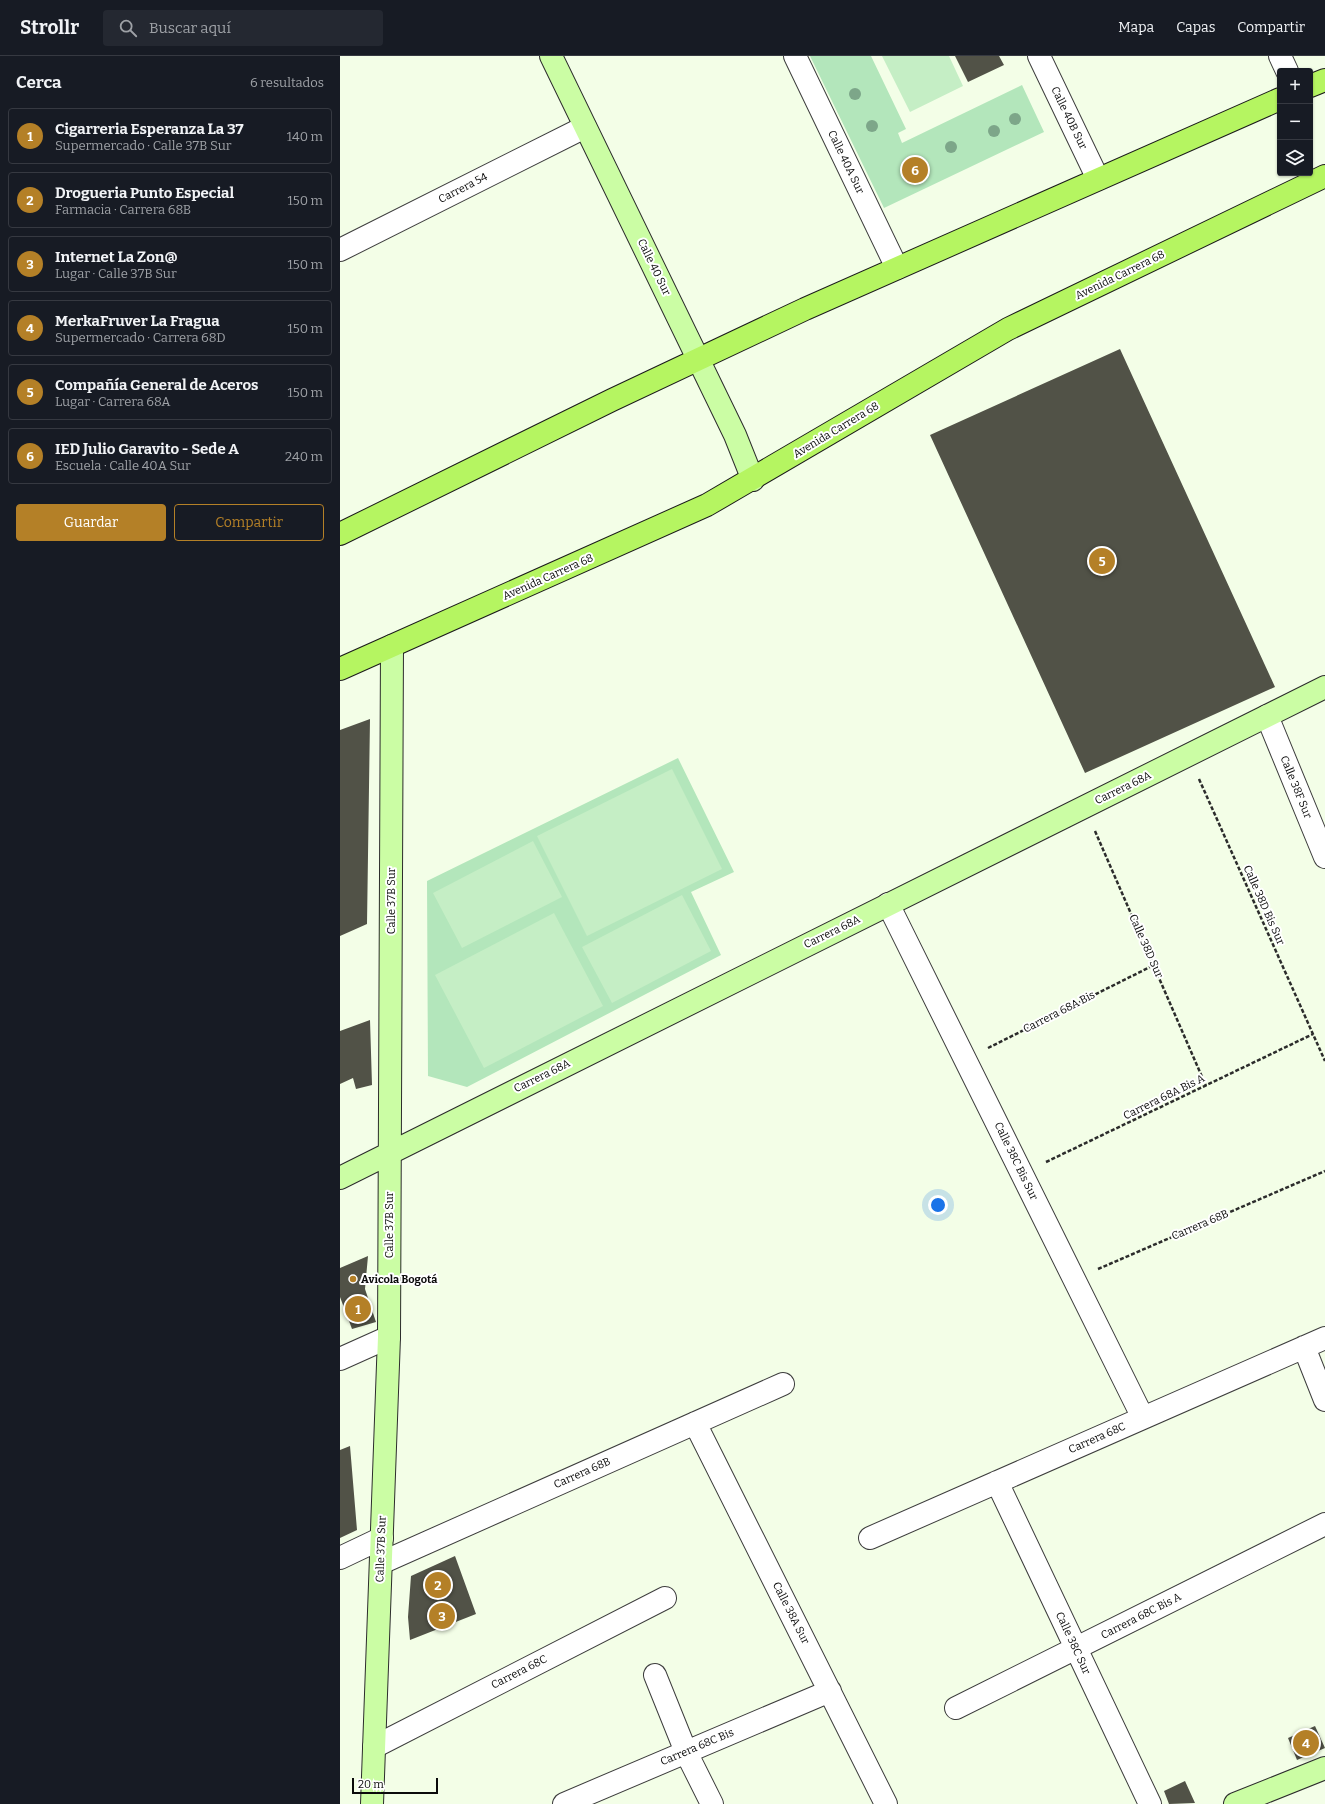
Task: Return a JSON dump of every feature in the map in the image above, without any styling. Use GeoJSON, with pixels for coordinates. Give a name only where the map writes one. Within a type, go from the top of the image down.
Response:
{"type":"FeatureCollection","features":[{"type":"Feature","properties":{"kind":"main road"},"geometry":{"type":"LineString","coordinates":[[1313,85],[1325,80]]}},
{"type":"Feature","properties":{"kind":"main road"},"geometry":{"type":"LineString","coordinates":[[340,534],[698,359],[805,309],[1277,100]]}},
{"type":"Feature","properties":{"kind":"main road","name":"Avenida Carrera 68"},"geometry":{"type":"LineString","coordinates":[[340,669],[683,517],[753,480],[942,366],[1008,329],[1325,176]]}},
{"type":"Feature","properties":{"kind":"street","name":"Calle 40 Sur"},"geometry":{"type":"LineString","coordinates":[[551,56],[735,435],[753,480]]}},
{"type":"Feature","properties":{"kind":"street","name":"Calle 40A Sur"},"geometry":{"type":"LineString","coordinates":[[795,56],[897,268]]}},
{"type":"Feature","properties":{"kind":"street","name":"Calle 40B Sur"},"geometry":{"type":"LineString","coordinates":[[1039,56],[1098,179]]}},
{"type":"Feature","properties":{"kind":"street"},"geometry":{"type":"LineString","coordinates":[[1280,56],[1286,68]]}},
{"type":"Feature","properties":{"kind":"street","name":"Carrera 54"},"geometry":{"type":"LineString","coordinates":[[340,250],[586,127]]}},
{"type":"Feature","properties":{"kind":"street","name":"Calle 37B Sur"},"geometry":{"type":"LineString","coordinates":[[372,1804],[389,1337],[392,646]]}},
{"type":"Feature","properties":{"kind":"street","name":"Carrera 68A"},"geometry":{"type":"LineString","coordinates":[[340,1178],[888,904],[1325,688]]}},
{"type":"Feature","properties":{"kind":"street","name":"Calle 38F Sur"},"geometry":{"type":"LineString","coordinates":[[1267,716],[1325,857]]}},
{"type":"Feature","properties":{"kind":"street","name":"Calle 38C Bis Sur"},"geometry":{"type":"LineString","coordinates":[[888,904],[1143,1418]]}},
{"type":"Feature","properties":{"kind":"street"},"geometry":{"type":"LineString","coordinates":[[340,1358],[389,1337]]}},
{"type":"Feature","properties":{"kind":"street","name":"Carrera 68C"},"geometry":{"type":"LineString","coordinates":[[870,1538],[1325,1338]]}},
{"type":"Feature","properties":{"kind":"street"},"geometry":{"type":"LineString","coordinates":[[1304,1347],[1325,1400]]}},
{"type":"Feature","properties":{"kind":"street","name":"Carrera 68B"},"geometry":{"type":"LineString","coordinates":[[381,1563],[783,1384]]}},
{"type":"Feature","properties":{"kind":"street","name":"Calle 38A Sur"},"geometry":{"type":"LineString","coordinates":[[696,1422],[886,1804]]}},
{"type":"Feature","properties":{"kind":"street","name":"Calle 38C Sur"},"geometry":{"type":"LineString","coordinates":[[997,1482],[1150,1804]]}},
{"type":"Feature","properties":{"kind":"street","name":"Carrera 68C Bis A"},"geometry":{"type":"LineString","coordinates":[[956,1708],[1325,1524]]}},
{"type":"Feature","properties":{"kind":"street"},"geometry":{"type":"LineString","coordinates":[[340,1558],[382,1538]]}},
{"type":"Feature","properties":{"kind":"street","name":"Carrera 68C"},"geometry":{"type":"LineString","coordinates":[[374,1747],[665,1598]]}},
{"type":"Feature","properties":{"kind":"street"},"geometry":{"type":"LineString","coordinates":[[654,1675],[686,1752],[712,1804]]}},
{"type":"Feature","properties":{"kind":"street","name":"Carrera 68C Bis"},"geometry":{"type":"LineString","coordinates":[[564,1804],[830,1691]]}},
{"type":"Feature","properties":{"kind":"street"},"geometry":{"type":"LineString","coordinates":[[1235,1804],[1324,1770]]}},
{"type":"Feature","properties":{"kind":"path","name":"Calle 38D Bis Sur"},"geometry":{"type":"LineString","coordinates":[[1189,756],[1325,1061]]}},
{"type":"Feature","properties":{"kind":"path","name":"Calle 38D Sur"},"geometry":{"type":"LineString","coordinates":[[1085,807],[1206,1086]]}},
{"type":"Feature","properties":{"kind":"path","name":"Carrera 68A Bis"},"geometry":{"type":"LineString","coordinates":[[965,1059],[1154,965]]}},
{"type":"Feature","properties":{"kind":"path","name":"Carrera 68A Bis A"},"geometry":{"type":"LineString","coordinates":[[1022,1174],[1313,1034]]}},
{"type":"Feature","properties":{"kind":"path","name":"Carrera 68B"},"geometry":{"type":"LineString","coordinates":[[1074,1279],[1325,1171]]}},
{"type":"Feature","properties":{"kind":"green space"},"geometry":{"type":"Polygon","coordinates":[[[810,56],[871,56],[906,129],[898,133],[902,143],[1022,85],[1044,132],[884,208],[810,56]]]}},
{"type":"Feature","properties":{"kind":"green space"},"geometry":{"type":"Polygon","coordinates":[[[882,56],[949,56],[963,86],[910,112],[882,56]]]}},
{"type":"Feature","properties":{"kind":"green space"},"geometry":{"type":"Polygon","coordinates":[[[678,758],[734,872],[691,892],[721,955],[467,1087],[428,1076],[427,881],[678,758]]]}},
{"type":"Feature","properties":{"kind":"green space"},"geometry":{"type":"Polygon","coordinates":[[[672,769],[722,869],[587,936],[537,836],[672,769]]]}},
{"type":"Feature","properties":{"kind":"green space"},"geometry":{"type":"Polygon","coordinates":[[[533,841],[562,897],[462,948],[433,893],[533,841]]]}},
{"type":"Feature","properties":{"kind":"green space"},"geometry":{"type":"Polygon","coordinates":[[[682,895],[711,951],[612,1003],[582,947],[682,895]]]}},
{"type":"Feature","properties":{"kind":"green space"},"geometry":{"type":"Polygon","coordinates":[[[554,913],[603,1006],[484,1068],[435,975],[554,913]]]}},
{"type":"Feature","properties":{"kind":"building"},"geometry":{"type":"Polygon","coordinates":[[[955,56],[999,56],[1004,65],[968,82],[955,56]]]}},
{"type":"Feature","properties":{"kind":"building"},"geometry":{"type":"Polygon","coordinates":[[[1120,349],[1275,687],[1085,773],[930,435],[1120,349]]]}},
{"type":"Feature","properties":{"kind":"building"},"geometry":{"type":"Polygon","coordinates":[[[370,719],[367,924],[340,936],[340,730],[370,719]]]}},
{"type":"Feature","properties":{"kind":"building"},"geometry":{"type":"Polygon","coordinates":[[[370,1020],[372,1085],[356,1089],[353,1078],[340,1084],[340,1031],[370,1020]]]}},
{"type":"Feature","properties":{"kind":"building"},"geometry":{"type":"Polygon","coordinates":[[[368,1256],[365,1289],[376,1322],[352,1329],[340,1297],[340,1268],[368,1256]]]}},
{"type":"Feature","properties":{"kind":"building"},"geometry":{"type":"Polygon","coordinates":[[[350,1446],[357,1530],[340,1538],[340,1450],[350,1446]]]}},
{"type":"Feature","properties":{"kind":"building"},"geometry":{"type":"Polygon","coordinates":[[[455,1556],[476,1614],[410,1640],[408,1617],[411,1576],[455,1556]]]}},
{"type":"Feature","properties":{"kind":"building"},"geometry":{"type":"Polygon","coordinates":[[[1315,1726],[1325,1748],[1297,1760],[1288,1738],[1315,1726]]]}},
{"type":"Feature","properties":{"kind":"building"},"geometry":{"type":"Polygon","coordinates":[[[1185,1781],[1195,1803],[1169,1804],[1164,1791],[1185,1781]]]}},
{"type":"Feature","properties":{"kind":"place","name":"IED Julio Garavito - Sede A"},"geometry":{"type":"Point","coordinates":[915,170]}},
{"type":"Feature","properties":{"kind":"place","name":"Compañía General de Aceros"},"geometry":{"type":"Point","coordinates":[1102,561]}},
{"type":"Feature","properties":{"kind":"place","name":"Avicola Bogotá"},"geometry":{"type":"Point","coordinates":[353,1279]}},
{"type":"Feature","properties":{"kind":"place","name":"Cigarreria Esperanza La 37"},"geometry":{"type":"Point","coordinates":[358,1309]}},
{"type":"Feature","properties":{"kind":"place","name":"Drogueria Punto Especial"},"geometry":{"type":"Point","coordinates":[438,1585]}},
{"type":"Feature","properties":{"kind":"place","name":"Internet La Zon@"},"geometry":{"type":"Point","coordinates":[442,1616]}},
{"type":"Feature","properties":{"kind":"place","name":"MerkaFruver La Fragua"},"geometry":{"type":"Point","coordinates":[1306,1743]}}]}
